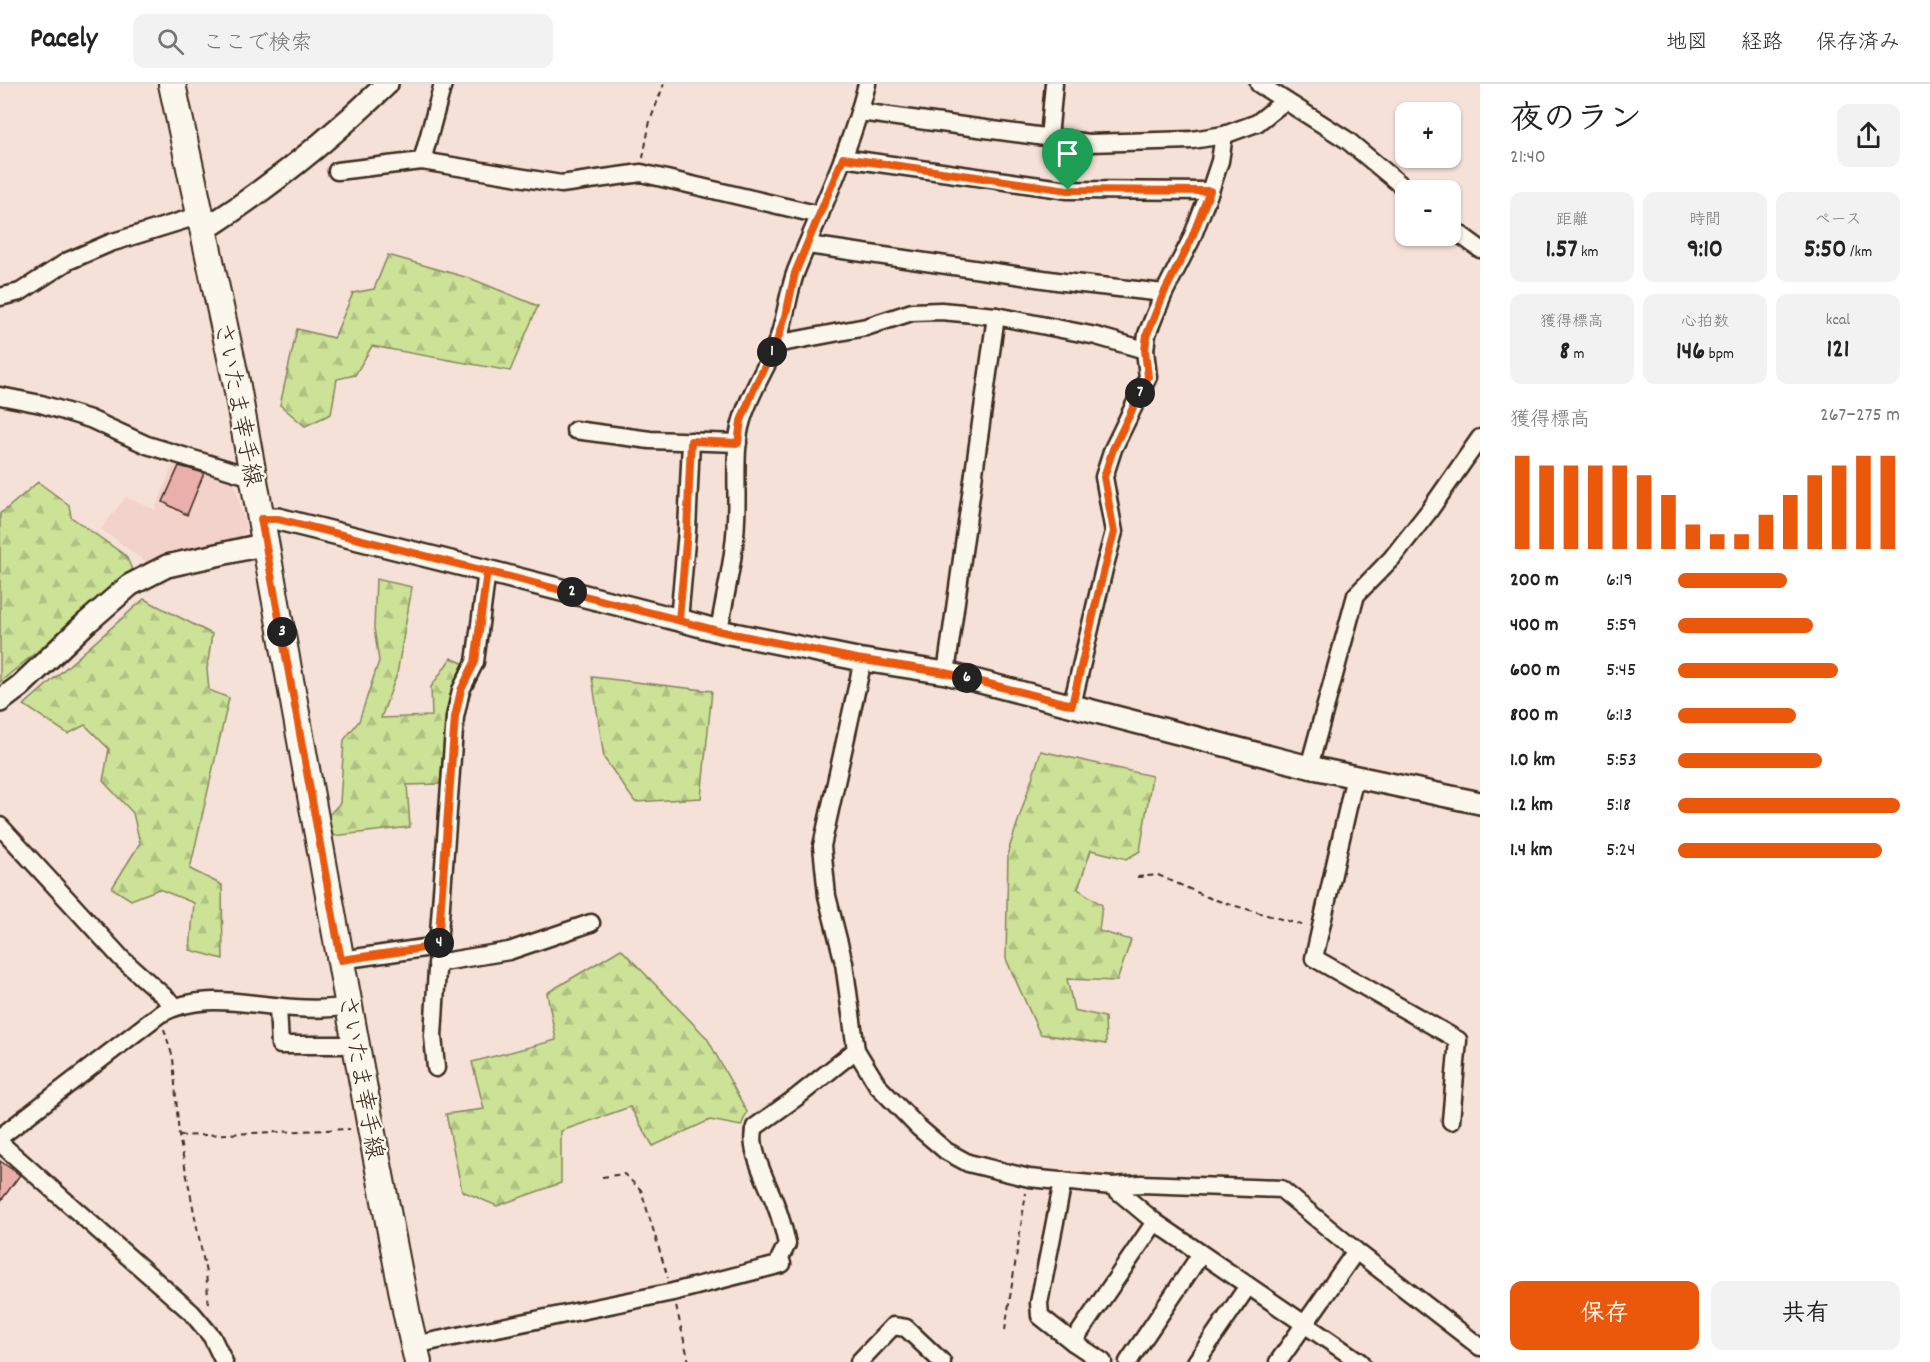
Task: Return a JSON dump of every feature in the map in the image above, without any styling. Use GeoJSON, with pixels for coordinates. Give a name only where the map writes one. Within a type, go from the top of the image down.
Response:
{"type":"FeatureCollection","features":[{"type":"Feature","properties":{"kind":"main road","name":"さいたま幸手線"},"geometry":{"type":"LineString","coordinates":[[172,84],[220,302],[253,473],[371,1128],[416,1354]]}},
{"type":"Feature","properties":{"kind":"street"},"geometry":{"type":"LineString","coordinates":[[0,297],[20,292],[68,261],[110,243],[202,223],[251,200],[357,112],[387,84]]}},
{"type":"Feature","properties":{"kind":"street"},"geometry":{"type":"LineString","coordinates":[[422,161],[444,84]]}},
{"type":"Feature","properties":{"kind":"street"},"geometry":{"type":"LineString","coordinates":[[719,631],[734,548],[741,421],[754,388],[776,344],[787,310],[795,273],[843,158],[860,112],[867,84]]}},
{"type":"Feature","properties":{"kind":"street"},"geometry":{"type":"LineString","coordinates":[[1049,138],[1054,84]]}},
{"type":"Feature","properties":{"kind":"street"},"geometry":{"type":"LineString","coordinates":[[1259,84],[1347,140],[1395,180]]}},
{"type":"Feature","properties":{"kind":"street"},"geometry":{"type":"LineString","coordinates":[[860,112],[1089,143],[1192,140],[1224,135],[1257,123],[1285,101]]}},
{"type":"Feature","properties":{"kind":"street"},"geometry":{"type":"LineString","coordinates":[[1072,705],[1114,532],[1104,477],[1113,449],[1148,377],[1145,350],[1147,334],[1164,293],[1191,240],[1210,191],[1220,161],[1224,135]]}},
{"type":"Feature","properties":{"kind":"street"},"geometry":{"type":"LineString","coordinates":[[843,158],[1068,190],[1210,191]]}},
{"type":"Feature","properties":{"kind":"street"},"geometry":{"type":"LineString","coordinates":[[337,171],[422,161],[561,184],[641,173],[820,215]]}},
{"type":"Feature","properties":{"kind":"street"},"geometry":{"type":"LineString","coordinates":[[1461,235],[1480,249]]}},
{"type":"Feature","properties":{"kind":"street"},"geometry":{"type":"LineString","coordinates":[[808,245],[1064,282],[1164,293]]}},
{"type":"Feature","properties":{"kind":"street"},"geometry":{"type":"LineString","coordinates":[[776,344],[866,327],[912,312],[941,310],[996,316],[1096,336],[1145,350]]}},
{"type":"Feature","properties":{"kind":"street"},"geometry":{"type":"LineString","coordinates":[[946,673],[996,316]]}},
{"type":"Feature","properties":{"kind":"street"},"geometry":{"type":"LineString","coordinates":[[0,396],[41,404],[80,416],[147,446],[242,474],[253,473]]}},
{"type":"Feature","properties":{"kind":"street"},"geometry":{"type":"LineString","coordinates":[[575,430],[650,440],[738,443]]}},
{"type":"Feature","properties":{"kind":"street"},"geometry":{"type":"LineString","coordinates":[[1309,767],[1356,595],[1392,558],[1429,511],[1480,438]]}},
{"type":"Feature","properties":{"kind":"street"},"geometry":{"type":"LineString","coordinates":[[679,620],[687,531],[691,441]]}},
{"type":"Feature","properties":{"kind":"street"},"geometry":{"type":"LineString","coordinates":[[261,519],[278,519],[719,631],[863,660],[946,673],[1309,767],[1480,803]]}},
{"type":"Feature","properties":{"kind":"street"},"geometry":{"type":"LineString","coordinates":[[0,701],[20,686],[130,585],[167,566],[266,544]]}},
{"type":"Feature","properties":{"kind":"street"},"geometry":{"type":"LineString","coordinates":[[436,1068],[433,1036],[455,717],[461,690],[475,662],[487,571]]}},
{"type":"Feature","properties":{"kind":"street"},"geometry":{"type":"LineString","coordinates":[[863,660],[822,846],[827,896],[844,963],[856,1050],[878,1086],[918,1127],[946,1151],[968,1163],[1029,1178],[1112,1186],[1141,1184],[1281,1189],[1356,1251],[1480,1347]]}},
{"type":"Feature","properties":{"kind":"street"},"geometry":{"type":"LineString","coordinates":[[1355,776],[1314,958],[1458,1040],[1451,1121]]}},
{"type":"Feature","properties":{"kind":"street"},"geometry":{"type":"LineString","coordinates":[[0,826],[122,959],[175,1006]]}},
{"type":"Feature","properties":{"kind":"street"},"geometry":{"type":"LineString","coordinates":[[341,960],[509,951],[591,923]]}},
{"type":"Feature","properties":{"kind":"street"},"geometry":{"type":"LineString","coordinates":[[0,1137],[160,1014],[175,1006],[222,1000],[278,1007],[335,1008],[349,1006]]}},
{"type":"Feature","properties":{"kind":"street"},"geometry":{"type":"LineString","coordinates":[[278,1007],[280,1045],[341,1046],[356,1043]]}},
{"type":"Feature","properties":{"kind":"street"},"geometry":{"type":"LineString","coordinates":[[416,1354],[782,1264],[780,1258],[787,1244],[752,1134],[755,1127],[856,1050]]}},
{"type":"Feature","properties":{"kind":"street"},"geometry":{"type":"LineString","coordinates":[[0,1143],[192,1312],[212,1337],[224,1362]]}},
{"type":"Feature","properties":{"kind":"street"},"geometry":{"type":"LineString","coordinates":[[1063,1181],[1039,1303],[1040,1316],[1103,1362]]}},
{"type":"Feature","properties":{"kind":"street"},"geometry":{"type":"LineString","coordinates":[[1112,1186],[1155,1222],[1355,1361]]}},
{"type":"Feature","properties":{"kind":"street"},"geometry":{"type":"LineString","coordinates":[[1073,1342],[1155,1222]]}},
{"type":"Feature","properties":{"kind":"street"},"geometry":{"type":"LineString","coordinates":[[1278,1362],[1356,1251]]}},
{"type":"Feature","properties":{"kind":"street"},"geometry":{"type":"LineString","coordinates":[[1128,1362],[1201,1254]]}},
{"type":"Feature","properties":{"kind":"street"},"geometry":{"type":"LineString","coordinates":[[1196,1362],[1248,1286]]}},
{"type":"Feature","properties":{"kind":"street"},"geometry":{"type":"LineString","coordinates":[[859,1362],[893,1326],[906,1328],[942,1362]]}},
{"type":"Feature","properties":{"kind":"path"},"geometry":{"type":"LineString","coordinates":[[641,173],[650,121],[664,84]]}},
{"type":"Feature","properties":{"kind":"path"},"geometry":{"type":"LineString","coordinates":[[1137,877],[1158,875],[1212,899],[1320,931]]}},
{"type":"Feature","properties":{"kind":"path"},"geometry":{"type":"LineString","coordinates":[[160,1014],[173,1058],[179,1136],[206,1273],[212,1337]]}},
{"type":"Feature","properties":{"kind":"path"},"geometry":{"type":"LineString","coordinates":[[179,1136],[371,1128]]}},
{"type":"Feature","properties":{"kind":"path"},"geometry":{"type":"LineString","coordinates":[[602,1177],[624,1174],[641,1190],[673,1292],[689,1362]]}},
{"type":"Feature","properties":{"kind":"path"},"geometry":{"type":"LineString","coordinates":[[1005,1330],[1029,1178]]}},
{"type":"Feature","properties":{"kind":"shaded area"},"geometry":{"type":"Polygon","coordinates":[[[175,459],[233,477],[246,529],[240,539],[198,545],[165,553],[146,562],[101,529],[126,497],[155,510],[175,459]]]}},
{"type":"Feature","properties":{"kind":"green space"},"geometry":{"type":"Polygon","coordinates":[[[388,255],[472,279],[538,306],[510,371],[372,346],[355,375],[337,379],[331,414],[305,426],[280,405],[297,329],[334,338],[353,293],[374,289],[388,255]]]}},
{"type":"Feature","properties":{"kind":"green space"},"geometry":{"type":"Polygon","coordinates":[[[38,482],[69,505],[71,517],[126,556],[133,572],[0,682],[0,513],[38,482]]]}},
{"type":"Feature","properties":{"kind":"green space"},"geometry":{"type":"Polygon","coordinates":[[[376,579],[412,587],[397,674],[381,718],[432,716],[431,687],[451,658],[467,665],[447,708],[440,784],[407,785],[410,827],[333,836],[328,816],[340,803],[344,740],[359,721],[379,661],[374,628],[376,579]]]}},
{"type":"Feature","properties":{"kind":"green space"},"geometry":{"type":"Polygon","coordinates":[[[144,599],[212,634],[207,669],[209,690],[229,698],[190,869],[222,885],[223,959],[190,950],[194,903],[159,889],[131,900],[112,888],[140,843],[133,813],[103,781],[109,749],[85,725],[68,734],[24,705],[144,599]]]}},
{"type":"Feature","properties":{"kind":"green space"},"geometry":{"type":"Polygon","coordinates":[[[592,677],[712,691],[701,798],[635,802],[604,758],[592,677]]]}},
{"type":"Feature","properties":{"kind":"green space"},"geometry":{"type":"Polygon","coordinates":[[[1041,751],[1152,776],[1140,851],[1127,859],[1091,850],[1078,889],[1102,905],[1099,931],[1131,940],[1117,981],[1067,979],[1074,1010],[1105,1017],[1106,1044],[1040,1034],[1006,959],[1008,852],[1041,751]]]}},
{"type":"Feature","properties":{"kind":"green space"},"geometry":{"type":"Polygon","coordinates":[[[621,949],[707,1038],[747,1112],[741,1126],[710,1120],[653,1146],[630,1107],[561,1131],[561,1183],[497,1206],[462,1191],[446,1114],[484,1109],[472,1062],[556,1040],[547,993],[621,949]]]}},
{"type":"Feature","properties":{"kind":"building"},"geometry":{"type":"Polygon","coordinates":[[[179,466],[204,473],[187,515],[163,502],[179,466]]]}},
{"type":"Feature","properties":{"kind":"building"},"geometry":{"type":"Polygon","coordinates":[[[0,1161],[20,1175],[0,1202],[0,1161]]]}},
{"type":"Feature","properties":{"kind":"route"},"geometry":{"type":"LineString","coordinates":[[1068,190],[843,158],[795,273],[787,310],[776,344],[754,388],[741,421],[738,443],[691,441],[687,531],[679,620],[615,603],[487,571],[278,519],[261,519],[341,960],[438,946],[455,717],[461,690],[475,662],[487,571],[719,631],[857,659],[946,673],[1072,705],[1114,532],[1104,477],[1113,449],[1148,377],[1145,350],[1147,334],[1164,293],[1191,240],[1210,191],[1068,190]]}}]}
